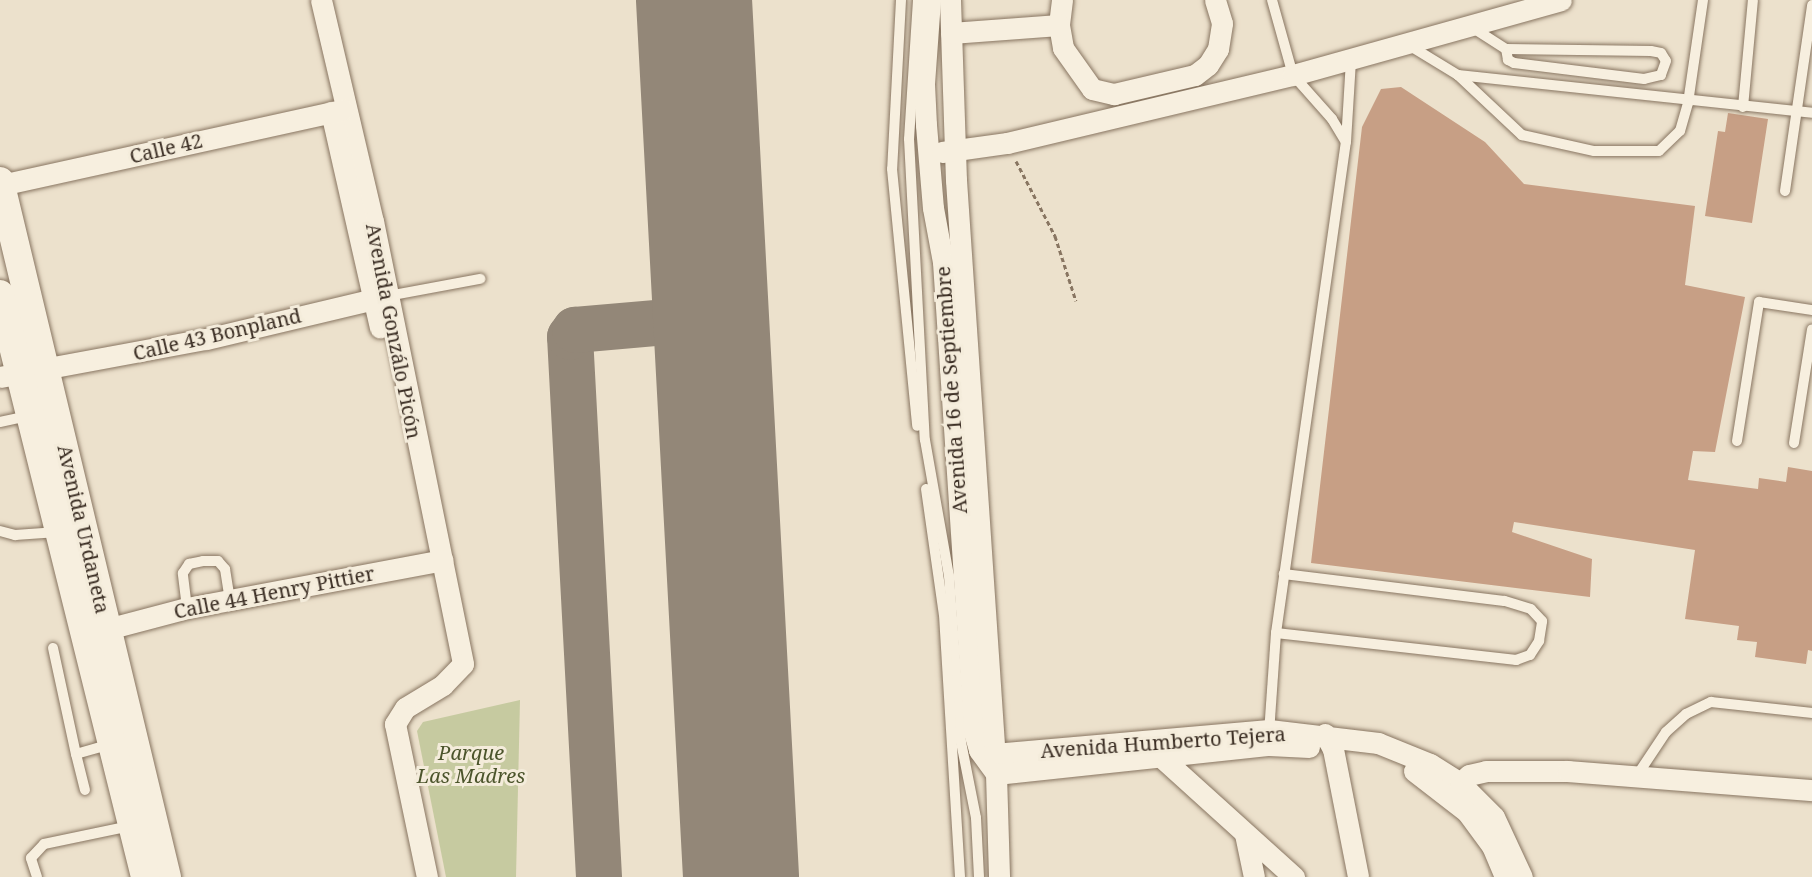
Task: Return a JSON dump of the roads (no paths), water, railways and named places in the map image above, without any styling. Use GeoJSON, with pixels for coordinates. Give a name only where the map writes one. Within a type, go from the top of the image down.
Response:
{"type":"FeatureCollection","features":[{"type":"Feature","properties":{"kind":"street","name":"Avenida Gonzálo Picón"},"geometry":{"type":"LineString","coordinates":[[307,0],[338,111],[463,664],[450,680],[405,708],[396,724],[427,877]]}},
{"type":"Feature","properties":{"kind":"street","name":"Avenida Gonzálo Picón"},"geometry":{"type":"LineString","coordinates":[[321,0],[338,111]]}},
{"type":"Feature","properties":{"kind":"street","name":"Avenida 16 de Septiembre"},"geometry":{"type":"LineString","coordinates":[[930,0],[924,84],[928,153],[943,262],[974,732],[979,750],[995,764]]}},
{"type":"Feature","properties":{"kind":"street","name":"Avenida 16 de Septiembre"},"geometry":{"type":"LineString","coordinates":[[950,0],[956,151],[995,764],[999,877]]}},
{"type":"Feature","properties":{"kind":"street"},"geometry":{"type":"LineString","coordinates":[[1062,0],[1059,25],[1063,48],[1077,73],[1092,89],[1114,94],[1195,75],[1208,65],[1218,49],[1222,23],[1215,0]]}},
{"type":"Feature","properties":{"kind":"street"},"geometry":{"type":"LineString","coordinates":[[928,153],[1007,143],[1293,75],[1469,26],[1536,4],[1561,0]]}},
{"type":"Feature","properties":{"kind":"street"},"geometry":{"type":"LineString","coordinates":[[951,33],[1059,25]]}},
{"type":"Feature","properties":{"kind":"street","name":"Calle 42"},"geometry":{"type":"LineString","coordinates":[[0,183],[338,111]]}},
{"type":"Feature","properties":{"kind":"street","name":"Avenida Urdaneta"},"geometry":{"type":"LineString","coordinates":[[0,183],[28,416],[58,532],[97,632],[114,743],[145,877]]}},
{"type":"Feature","properties":{"kind":"street","name":"Avenida Urdaneta"},"geometry":{"type":"LineString","coordinates":[[0,294],[167,877]]}},
{"type":"Feature","properties":{"kind":"street","name":"Calle 43 Bonpland"},"geometry":{"type":"LineString","coordinates":[[22,373],[206,339],[380,297]]}},
{"type":"Feature","properties":{"kind":"street","name":"Calle 44 Henry Pittier"},"geometry":{"type":"LineString","coordinates":[[97,632],[187,608],[438,561]]}},
{"type":"Feature","properties":{"kind":"street","name":"Avenida Humberto Tejera"},"geometry":{"type":"LineString","coordinates":[[995,764],[1160,756],[1269,737]]}},
{"type":"Feature","properties":{"kind":"street","name":"Avenida Humberto Tejera"},"geometry":{"type":"LineString","coordinates":[[995,764],[1269,737],[1404,752],[1460,783],[1494,817],[1522,877]]}},
{"type":"Feature","properties":{"kind":"street"},"geometry":{"type":"LineString","coordinates":[[1329,742],[1358,877]]}},
{"type":"Feature","properties":{"kind":"street","name":"Avenida Humberto Tejera"},"geometry":{"type":"LineString","coordinates":[[1329,742],[1382,757],[1435,783],[1467,812],[1492,846],[1505,877]]}},
{"type":"Feature","properties":{"kind":"street"},"geometry":{"type":"LineString","coordinates":[[1160,756],[1294,877]]}},
{"type":"Feature","properties":{"kind":"street"},"geometry":{"type":"LineString","coordinates":[[1460,783],[1469,775],[1486,771],[1636,777],[1812,790]]}},
{"type":"Feature","properties":{"kind":"street"},"geometry":{"type":"LineString","coordinates":[[1245,834],[1254,877]]}},
{"type":"Feature","properties":{"kind":"lane"},"geometry":{"type":"LineString","coordinates":[[901,0],[892,169],[919,442],[937,544],[943,605],[960,877]]}},
{"type":"Feature","properties":{"kind":"lane"},"geometry":{"type":"LineString","coordinates":[[918,0],[909,139],[925,440],[949,576],[961,742],[976,818],[980,877]]}},
{"type":"Feature","properties":{"kind":"lane"},"geometry":{"type":"LineString","coordinates":[[1272,0],[1293,75],[1332,119],[1346,142]]}},
{"type":"Feature","properties":{"kind":"lane"},"geometry":{"type":"LineString","coordinates":[[1407,44],[1458,75],[1522,135],[1594,150],[1659,151],[1680,131],[1688,103],[1703,0]]}},
{"type":"Feature","properties":{"kind":"lane"},"geometry":{"type":"LineString","coordinates":[[1743,107],[1753,0]]}},
{"type":"Feature","properties":{"kind":"lane"},"geometry":{"type":"LineString","coordinates":[[1785,191],[1812,4]]}},
{"type":"Feature","properties":{"kind":"lane"},"geometry":{"type":"LineString","coordinates":[[1469,26],[1506,49],[1651,51],[1661,53],[1666,61],[1661,75],[1644,78],[1514,63],[1508,60],[1506,49]]}},
{"type":"Feature","properties":{"kind":"lane"},"geometry":{"type":"LineString","coordinates":[[1269,737],[1276,633],[1346,142],[1351,60]]}},
{"type":"Feature","properties":{"kind":"lane"},"geometry":{"type":"LineString","coordinates":[[1458,75],[1688,103],[1812,113]]}},
{"type":"Feature","properties":{"kind":"lane"},"geometry":{"type":"LineString","coordinates":[[380,297],[480,279]]}},
{"type":"Feature","properties":{"kind":"lane"},"geometry":{"type":"LineString","coordinates":[[1737,441],[1759,302],[1812,310]]}},
{"type":"Feature","properties":{"kind":"lane"},"geometry":{"type":"LineString","coordinates":[[1794,444],[1812,330]]}},
{"type":"Feature","properties":{"kind":"lane"},"geometry":{"type":"LineString","coordinates":[[0,422],[28,416]]}},
{"type":"Feature","properties":{"kind":"lane"},"geometry":{"type":"LineString","coordinates":[[0,531],[15,536],[58,532]]}},
{"type":"Feature","properties":{"kind":"lane"},"geometry":{"type":"LineString","coordinates":[[187,608],[183,573],[189,564],[203,561],[218,561],[225,569],[230,600]]}},
{"type":"Feature","properties":{"kind":"lane"},"geometry":{"type":"LineString","coordinates":[[1276,633],[1516,660],[1530,655],[1539,641],[1542,621],[1530,609],[1504,601],[1284,574]]}},
{"type":"Feature","properties":{"kind":"lane"},"geometry":{"type":"LineString","coordinates":[[53,648],[86,790]]}},
{"type":"Feature","properties":{"kind":"lane"},"geometry":{"type":"LineString","coordinates":[[1636,777],[1666,732],[1686,714],[1711,702],[1812,713]]}},
{"type":"Feature","properties":{"kind":"lane"},"geometry":{"type":"LineString","coordinates":[[76,754],[114,743]]}},
{"type":"Feature","properties":{"kind":"lane"},"geometry":{"type":"LineString","coordinates":[[37,877],[31,858],[44,844],[133,826]]}},
{"type":"Feature","properties":{"kind":"park label","name":"Parque Las Madres"},"geometry":{"type":"Point","coordinates":[471,764]}}]}
